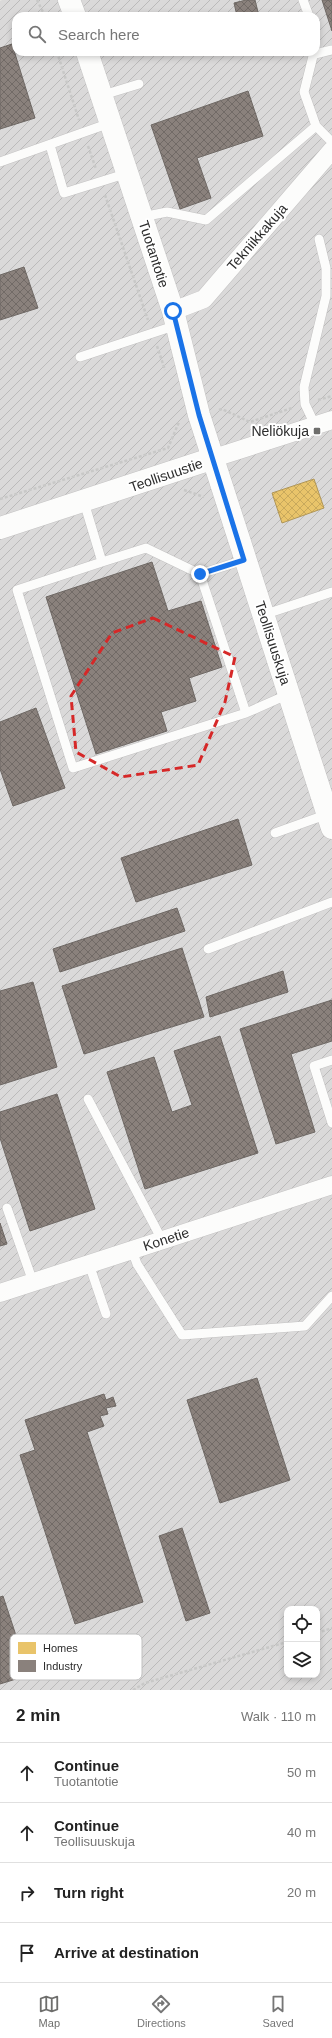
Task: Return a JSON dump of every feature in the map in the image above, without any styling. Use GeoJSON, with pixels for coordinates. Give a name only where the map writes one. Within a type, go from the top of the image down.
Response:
{"type":"FeatureCollection","features":[{"type":"Feature","properties":{"kind":"street"},"geometry":{"type":"LineString","coordinates":[[69,0],[74,12]]}},
{"type":"Feature","properties":{"kind":"street","name":"Tuotantotie"},"geometry":{"type":"LineString","coordinates":[[89,56],[129,173],[175,318],[199,415],[214,458]]}},
{"type":"Feature","properties":{"kind":"street","name":"Tekniikkakuja"},"geometry":{"type":"LineString","coordinates":[[175,318],[204,299],[332,150]]}},
{"type":"Feature","properties":{"kind":"street","name":"Teollisuustie"},"geometry":{"type":"LineString","coordinates":[[0,528],[324,423]]}},
{"type":"Feature","properties":{"kind":"street","name":"Teollisuuskuja"},"geometry":{"type":"LineString","coordinates":[[214,458],[244,560],[329,808]]}},
{"type":"Feature","properties":{"kind":"street","name":"Konetie"},"geometry":{"type":"LineString","coordinates":[[0,1293],[332,1185]]}},
{"type":"Feature","properties":{"kind":"lane"},"geometry":{"type":"LineString","coordinates":[[303,0],[308,12]]}},
{"type":"Feature","properties":{"kind":"lane"},"geometry":{"type":"LineString","coordinates":[[320,52],[332,50]]}},
{"type":"Feature","properties":{"kind":"lane"},"geometry":{"type":"LineString","coordinates":[[313,56],[304,92],[316,126],[332,142]]}},
{"type":"Feature","properties":{"kind":"lane"},"geometry":{"type":"LineString","coordinates":[[103,95],[139,84]]}},
{"type":"Feature","properties":{"kind":"lane"},"geometry":{"type":"LineString","coordinates":[[0,162],[112,122]]}},
{"type":"Feature","properties":{"kind":"lane"},"geometry":{"type":"LineString","coordinates":[[142,217],[167,212],[206,220],[316,126]]}},
{"type":"Feature","properties":{"kind":"lane"},"geometry":{"type":"LineString","coordinates":[[50,145],[64,193],[129,173]]}},
{"type":"Feature","properties":{"kind":"lane"},"geometry":{"type":"LineString","coordinates":[[319,239],[326,268],[326,296],[304,387],[305,404],[324,423]]}},
{"type":"Feature","properties":{"kind":"lane"},"geometry":{"type":"LineString","coordinates":[[80,357],[153,333],[175,318]]}},
{"type":"Feature","properties":{"kind":"lane"},"geometry":{"type":"LineString","coordinates":[[84,502],[102,562]]}},
{"type":"Feature","properties":{"kind":"lane"},"geometry":{"type":"LineString","coordinates":[[244,560],[200,574],[146,548],[17,590],[74,768],[246,713],[289,694]]}},
{"type":"Feature","properties":{"kind":"lane"},"geometry":{"type":"LineString","coordinates":[[200,574],[246,713]]}},
{"type":"Feature","properties":{"kind":"lane"},"geometry":{"type":"LineString","coordinates":[[263,615],[332,592]]}},
{"type":"Feature","properties":{"kind":"lane"},"geometry":{"type":"LineString","coordinates":[[275,833],[329,808]]}},
{"type":"Feature","properties":{"kind":"lane"},"geometry":{"type":"LineString","coordinates":[[208,949],[332,902]]}},
{"type":"Feature","properties":{"kind":"lane"},"geometry":{"type":"LineString","coordinates":[[332,1060],[314,1066],[332,1123]]}},
{"type":"Feature","properties":{"kind":"lane"},"geometry":{"type":"LineString","coordinates":[[88,1099],[162,1240]]}},
{"type":"Feature","properties":{"kind":"lane"},"geometry":{"type":"LineString","coordinates":[[7,1208],[33,1282]]}},
{"type":"Feature","properties":{"kind":"lane"},"geometry":{"type":"LineString","coordinates":[[132,1250],[137,1264],[182,1335],[306,1326],[332,1296]]}},
{"type":"Feature","properties":{"kind":"lane"},"geometry":{"type":"LineString","coordinates":[[89,1264],[106,1314]]}},
{"type":"Feature","properties":{"kind":"path"},"geometry":{"type":"LineString","coordinates":[[36,0],[43,12]]}},
{"type":"Feature","properties":{"kind":"path"},"geometry":{"type":"LineString","coordinates":[[58,56],[100,182],[153,333],[166,376]]}},
{"type":"Feature","properties":{"kind":"path"},"geometry":{"type":"LineString","coordinates":[[0,499],[168,448],[180,419],[222,409],[250,422],[332,396]]}},
{"type":"Feature","properties":{"kind":"path"},"geometry":{"type":"LineString","coordinates":[[320,1632],[332,1628]]}},
{"type":"Feature","properties":{"kind":"path"},"geometry":{"type":"LineString","coordinates":[[133,1690],[145,1684],[284,1643]]}},
{"type":"Feature","properties":{"kind":"highlighted area"},"geometry":{"type":"Polygon","coordinates":[[[153,618],[235,657],[225,702],[198,765],[121,777],[76,752],[71,696],[112,633],[153,618]]]}},
{"type":"Feature","properties":{"kind":"shaded area"},"geometry":{"type":"Polygon","coordinates":[[[2,0],[332,0],[332,1690],[0,1690],[0,1],[2,0]]]}},
{"type":"Feature","properties":{"kind":"building: Homes"},"geometry":{"type":"Polygon","coordinates":[[[314,479],[324,508],[282,523],[272,493],[314,479]]]}},
{"type":"Feature","properties":{"kind":"building: Industry"},"geometry":{"type":"Polygon","coordinates":[[[246,0],[255,0],[258,12],[236,12],[234,3],[246,0]]]}},
{"type":"Feature","properties":{"kind":"building: Industry"},"geometry":{"type":"Polygon","coordinates":[[[322,0],[332,0],[332,31],[322,0]]]}},
{"type":"Feature","properties":{"kind":"building: Industry"},"geometry":{"type":"Polygon","coordinates":[[[12,44],[12,56],[16,56],[35,118],[0,129],[0,48],[12,44]]]}},
{"type":"Feature","properties":{"kind":"building: Industry"},"geometry":{"type":"Polygon","coordinates":[[[248,91],[263,136],[197,158],[211,198],[180,209],[151,125],[248,91]]]}},
{"type":"Feature","properties":{"kind":"building: Industry"},"geometry":{"type":"Polygon","coordinates":[[[24,267],[38,308],[0,320],[0,275],[24,267]]]}},
{"type":"Feature","properties":{"kind":"building: Industry"},"geometry":{"type":"Polygon","coordinates":[[[152,562],[168,611],[201,601],[222,667],[189,678],[196,701],[161,712],[167,731],[96,754],[46,597],[152,562]]]}},
{"type":"Feature","properties":{"kind":"building: Industry"},"geometry":{"type":"Polygon","coordinates":[[[36,708],[65,788],[13,806],[0,769],[0,722],[36,708]]]}},
{"type":"Feature","properties":{"kind":"building: Industry"},"geometry":{"type":"Polygon","coordinates":[[[238,819],[252,865],[136,902],[121,858],[238,819]]]}},
{"type":"Feature","properties":{"kind":"building: Industry"},"geometry":{"type":"Polygon","coordinates":[[[177,908],[185,931],[60,972],[53,949],[177,908]]]}},
{"type":"Feature","properties":{"kind":"building: Industry"},"geometry":{"type":"Polygon","coordinates":[[[182,948],[204,1017],[84,1054],[62,986],[182,948]]]}},
{"type":"Feature","properties":{"kind":"building: Industry"},"geometry":{"type":"Polygon","coordinates":[[[283,971],[288,992],[210,1017],[206,997],[283,971]]]}},
{"type":"Feature","properties":{"kind":"building: Industry"},"geometry":{"type":"Polygon","coordinates":[[[33,982],[57,1067],[0,1085],[0,991],[33,982]]]}},
{"type":"Feature","properties":{"kind":"building: Industry"},"geometry":{"type":"Polygon","coordinates":[[[332,1000],[332,1041],[291,1054],[315,1132],[276,1144],[240,1029],[332,1000]]]}},
{"type":"Feature","properties":{"kind":"building: Industry"},"geometry":{"type":"Polygon","coordinates":[[[220,1036],[258,1153],[145,1189],[107,1072],[154,1057],[172,1112],[192,1105],[174,1051],[220,1036]]]}},
{"type":"Feature","properties":{"kind":"building: Industry"},"geometry":{"type":"Polygon","coordinates":[[[57,1094],[95,1209],[30,1231],[0,1138],[0,1112],[57,1094]]]}},
{"type":"Feature","properties":{"kind":"building: Industry"},"geometry":{"type":"Polygon","coordinates":[[[0,1223],[7,1244],[0,1246],[0,1223]]]}},
{"type":"Feature","properties":{"kind":"building: Industry"},"geometry":{"type":"Polygon","coordinates":[[[257,1378],[290,1480],[220,1503],[187,1400],[257,1378]]]}},
{"type":"Feature","properties":{"kind":"building: Industry"},"geometry":{"type":"Polygon","coordinates":[[[104,1394],[106,1400],[113,1397],[116,1406],[106,1408],[108,1414],[100,1416],[104,1426],[87,1432],[143,1602],[75,1624],[20,1455],[35,1450],[25,1420],[104,1394]]]}},
{"type":"Feature","properties":{"kind":"building: Industry"},"geometry":{"type":"Polygon","coordinates":[[[182,1528],[210,1613],[186,1621],[159,1536],[182,1528]]]}},
{"type":"Feature","properties":{"kind":"building: Industry"},"geometry":{"type":"Polygon","coordinates":[[[3,1596],[16,1634],[10,1634],[10,1680],[13,1680],[0,1684],[0,1597],[3,1596]]]}},
{"type":"Feature","properties":{"kind":"place","name":"Neliökuja"},"geometry":{"type":"Point","coordinates":[317,431]}},
{"type":"Feature","properties":{"kind":"route"},"geometry":{"type":"LineString","coordinates":[[173,311],[199,415],[214,458],[244,560],[200,574]]}}]}
